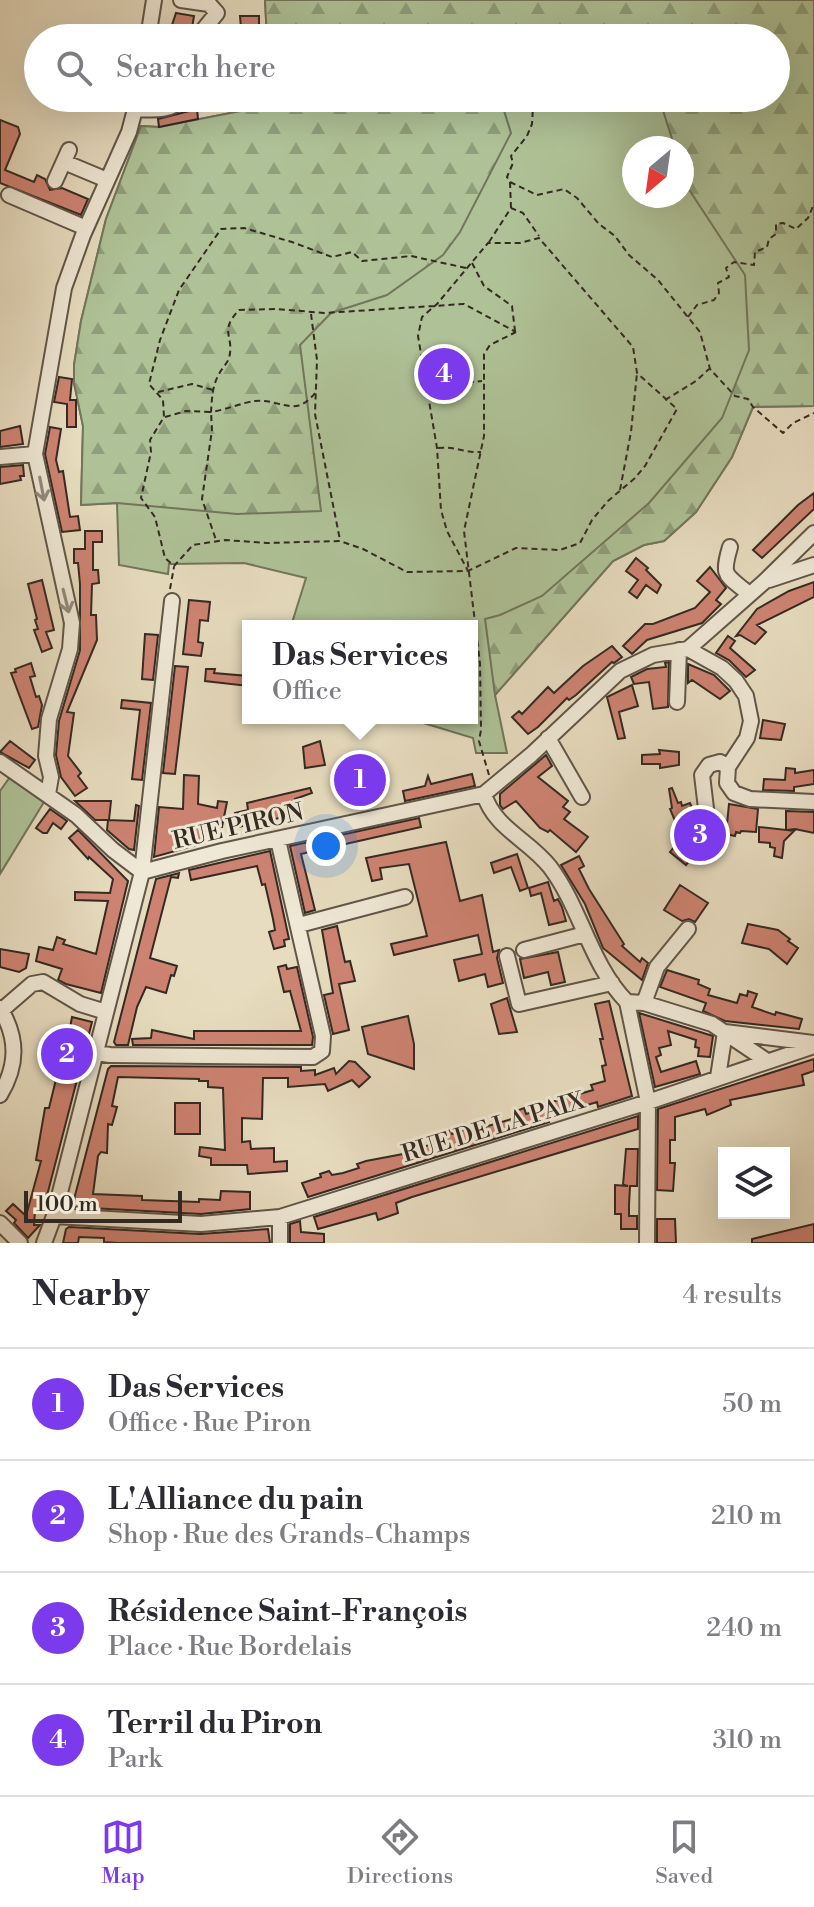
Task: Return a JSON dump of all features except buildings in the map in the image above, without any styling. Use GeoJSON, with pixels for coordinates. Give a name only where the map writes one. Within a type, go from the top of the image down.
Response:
{"type":"FeatureCollection","features":[{"type":"Feature","properties":{"kind":"street"},"geometry":{"type":"LineString","coordinates":[[150,24],[154,0]]}},
{"type":"Feature","properties":{"kind":"street"},"geometry":{"type":"LineString","coordinates":[[181,0],[209,4],[217,13],[208,24]]}},
{"type":"Feature","properties":{"kind":"street"},"geometry":{"type":"LineString","coordinates":[[48,794],[51,777],[46,756],[49,719],[70,649],[72,623],[35,454],[64,288],[86,228],[129,132],[134,112]]}},
{"type":"Feature","properties":{"kind":"street"},"geometry":{"type":"LineString","coordinates":[[55,181],[66,156],[107,180]]}},
{"type":"Feature","properties":{"kind":"street"},"geometry":{"type":"LineString","coordinates":[[9,195],[86,228]]}},
{"type":"Feature","properties":{"kind":"street"},"geometry":{"type":"LineString","coordinates":[[0,457],[35,454]]}},
{"type":"Feature","properties":{"kind":"street"},"geometry":{"type":"LineString","coordinates":[[647,1243],[648,1102],[627,1002],[612,983],[549,866],[493,815],[488,791],[620,671],[653,655],[683,650],[764,582],[814,533]]}},
{"type":"Feature","properties":{"kind":"street"},"geometry":{"type":"LineString","coordinates":[[730,547],[724,568],[726,575],[749,594]]}},
{"type":"Feature","properties":{"kind":"street"},"geometry":{"type":"LineString","coordinates":[[764,582],[814,565]]}},
{"type":"Feature","properties":{"kind":"street"},"geometry":{"type":"LineString","coordinates":[[44,1243],[54,1216],[142,872],[172,601]]}},
{"type":"Feature","properties":{"kind":"street"},"geometry":{"type":"LineString","coordinates":[[677,702],[683,650]]}},
{"type":"Feature","properties":{"kind":"street"},"geometry":{"type":"LineString","coordinates":[[683,650],[722,668],[746,696],[751,721],[747,738],[728,767],[727,783],[734,793],[750,799],[814,802]]}},
{"type":"Feature","properties":{"kind":"street"},"geometry":{"type":"LineString","coordinates":[[548,738],[582,797]]}},
{"type":"Feature","properties":{"kind":"street"},"geometry":{"type":"LineString","coordinates":[[0,762],[76,815],[142,872]]}},
{"type":"Feature","properties":{"kind":"street"},"geometry":{"type":"LineString","coordinates":[[707,817],[702,775],[709,765],[720,762],[728,767]]}},
{"type":"Feature","properties":{"kind":"street","name":"RUE PIRON"},"geometry":{"type":"LineString","coordinates":[[142,872],[488,791]]}},
{"type":"Feature","properties":{"kind":"street"},"geometry":{"type":"LineString","coordinates":[[96,1053],[313,1057],[322,1051],[323,1036],[278,840]]}},
{"type":"Feature","properties":{"kind":"street"},"geometry":{"type":"LineString","coordinates":[[299,925],[405,897]]}},
{"type":"Feature","properties":{"kind":"street"},"geometry":{"type":"LineString","coordinates":[[644,1003],[657,967],[688,929]]}},
{"type":"Feature","properties":{"kind":"street"},"geometry":{"type":"LineString","coordinates":[[524,950],[585,934]]}},
{"type":"Feature","properties":{"kind":"street"},"geometry":{"type":"LineString","coordinates":[[507,956],[519,1004],[612,983]]}},
{"type":"Feature","properties":{"kind":"street"},"geometry":{"type":"LineString","coordinates":[[0,1095],[15,1060],[12,1033],[1,1009],[32,984],[43,982],[80,1004],[106,1012]]}},
{"type":"Feature","properties":{"kind":"street"},"geometry":{"type":"LineString","coordinates":[[627,1002],[644,1003],[712,1024],[767,1061]]}},
{"type":"Feature","properties":{"kind":"street"},"geometry":{"type":"LineString","coordinates":[[725,1032],[814,1045]]}},
{"type":"Feature","properties":{"kind":"street"},"geometry":{"type":"LineString","coordinates":[[718,1077],[725,1032]]}},
{"type":"Feature","properties":{"kind":"street","name":"RUE DE LA PAIX"},"geometry":{"type":"LineString","coordinates":[[54,1216],[201,1224],[280,1217],[648,1102],[814,1045]]}},
{"type":"Feature","properties":{"kind":"street"},"geometry":{"type":"LineString","coordinates":[[280,1217],[280,1243]]}},
{"type":"Feature","properties":{"kind":"street"},"geometry":{"type":"LineString","coordinates":[[0,1223],[20,1243]]}},
{"type":"Feature","properties":{"kind":"path"},"geometry":{"type":"LineString","coordinates":[[468,571],[444,520],[437,448],[418,336],[422,317],[472,263],[511,208],[507,177],[513,163],[511,156],[527,136],[533,112]]}},
{"type":"Feature","properties":{"kind":"path"},"geometry":{"type":"LineString","coordinates":[[510,182],[537,195],[564,189],[577,198],[599,224],[615,236],[629,255],[658,280],[700,332],[710,369],[735,396],[748,399],[783,433],[793,423],[814,413]]}},
{"type":"Feature","properties":{"kind":"path"},"geometry":{"type":"LineString","coordinates":[[688,318],[697,305],[714,300],[719,293],[718,283],[729,277],[726,268],[734,262],[754,265],[755,252],[767,247],[769,239],[776,234],[776,224],[796,229],[808,218],[814,204]]}},
{"type":"Feature","properties":{"kind":"path"},"geometry":{"type":"LineString","coordinates":[[511,208],[523,213],[539,238],[633,347],[637,373],[631,432],[620,491]]}},
{"type":"Feature","properties":{"kind":"path"},"geometry":{"type":"LineString","coordinates":[[174,566],[165,558],[155,517],[141,498],[151,452],[150,440],[164,417],[163,400],[149,384],[160,340],[179,290],[221,229],[244,228],[332,257],[352,252],[362,261],[411,256],[466,268]]}},
{"type":"Feature","properties":{"kind":"path"},"geometry":{"type":"LineString","coordinates":[[488,243],[520,243],[539,238]]}},
{"type":"Feature","properties":{"kind":"path"},"geometry":{"type":"LineString","coordinates":[[472,263],[484,286],[512,306],[516,332]]}},
{"type":"Feature","properties":{"kind":"path"},"geometry":{"type":"LineString","coordinates":[[217,541],[202,499],[212,430],[213,390],[219,373],[229,361],[227,335],[230,319],[239,310],[311,312],[464,304],[516,332]]}},
{"type":"Feature","properties":{"kind":"path"},"geometry":{"type":"LineString","coordinates":[[311,312],[317,360],[315,414],[340,541]]}},
{"type":"Feature","properties":{"kind":"path"},"geometry":{"type":"LineString","coordinates":[[474,620],[464,531],[484,436],[484,354],[490,345],[516,332]]}},
{"type":"Feature","properties":{"kind":"path"},"geometry":{"type":"LineString","coordinates":[[665,400],[710,369]]}},
{"type":"Feature","properties":{"kind":"path"},"geometry":{"type":"LineString","coordinates":[[172,601],[170,591],[174,566],[193,545],[217,541],[340,541],[407,572],[468,571],[516,548],[560,550],[580,543],[592,520],[645,466],[677,409],[637,373]]}},
{"type":"Feature","properties":{"kind":"path"},"geometry":{"type":"LineString","coordinates":[[427,387],[484,381]]}},
{"type":"Feature","properties":{"kind":"path"},"geometry":{"type":"LineString","coordinates":[[157,392],[192,384],[213,390]]}},
{"type":"Feature","properties":{"kind":"path"},"geometry":{"type":"LineString","coordinates":[[164,417],[186,411],[211,412],[234,408],[257,400],[295,407],[308,402],[315,393]]}},
{"type":"Feature","properties":{"kind":"path"},"geometry":{"type":"LineString","coordinates":[[437,448],[451,446],[465,453],[481,452]]}},
{"type":"Feature","properties":{"kind":"path"},"geometry":{"type":"LineString","coordinates":[[478,648],[479,741],[488,791]]}},
{"type":"Feature","properties":{"kind":"green space"},"geometry":{"type":"Polygon","coordinates":[[[265,0],[814,0],[814,406],[753,407],[732,457],[696,512],[664,541],[644,545],[613,561],[495,695],[507,753],[476,753],[473,738],[427,724],[478,724],[478,620],[293,620],[306,578],[244,563],[169,564],[168,574],[119,565],[117,503],[81,505],[83,426],[74,383],[74,365],[81,321],[106,219],[141,126],[159,127],[235,112],[790,112],[790,24],[266,24],[265,0]]]}},
{"type":"Feature","properties":{"kind":"green space"},"geometry":{"type":"Polygon","coordinates":[[[265,0],[814,0],[814,406],[753,407],[732,457],[696,512],[664,541],[644,545],[613,561],[495,695],[485,619],[542,596],[649,503],[722,418],[749,350],[745,275],[694,197],[694,136],[671,136],[663,112],[790,112],[790,24],[266,24],[265,0]]]}},
{"type":"Feature","properties":{"kind":"green space"},"geometry":{"type":"Polygon","coordinates":[[[235,112],[504,112],[511,133],[460,232],[443,255],[387,295],[331,313],[300,345],[321,511],[237,514],[117,503],[81,505],[83,426],[74,383],[74,365],[81,321],[106,219],[141,126],[159,127],[235,112]]]}},
{"type":"Feature","properties":{"kind":"green space"},"geometry":{"type":"Polygon","coordinates":[[[10,777],[44,802],[0,874],[0,791],[10,777]]]}},
{"type":"Feature","properties":{"kind":"place","name":"Terril du Piron"},"geometry":{"type":"Point","coordinates":[444,374]}},
{"type":"Feature","properties":{"kind":"place","name":"Das Services"},"geometry":{"type":"Point","coordinates":[360,780]}},
{"type":"Feature","properties":{"kind":"place","name":"Résidence Saint-François"},"geometry":{"type":"Point","coordinates":[700,835]}},
{"type":"Feature","properties":{"kind":"place","name":"L'Alliance du pain"},"geometry":{"type":"Point","coordinates":[67,1054]}}]}
